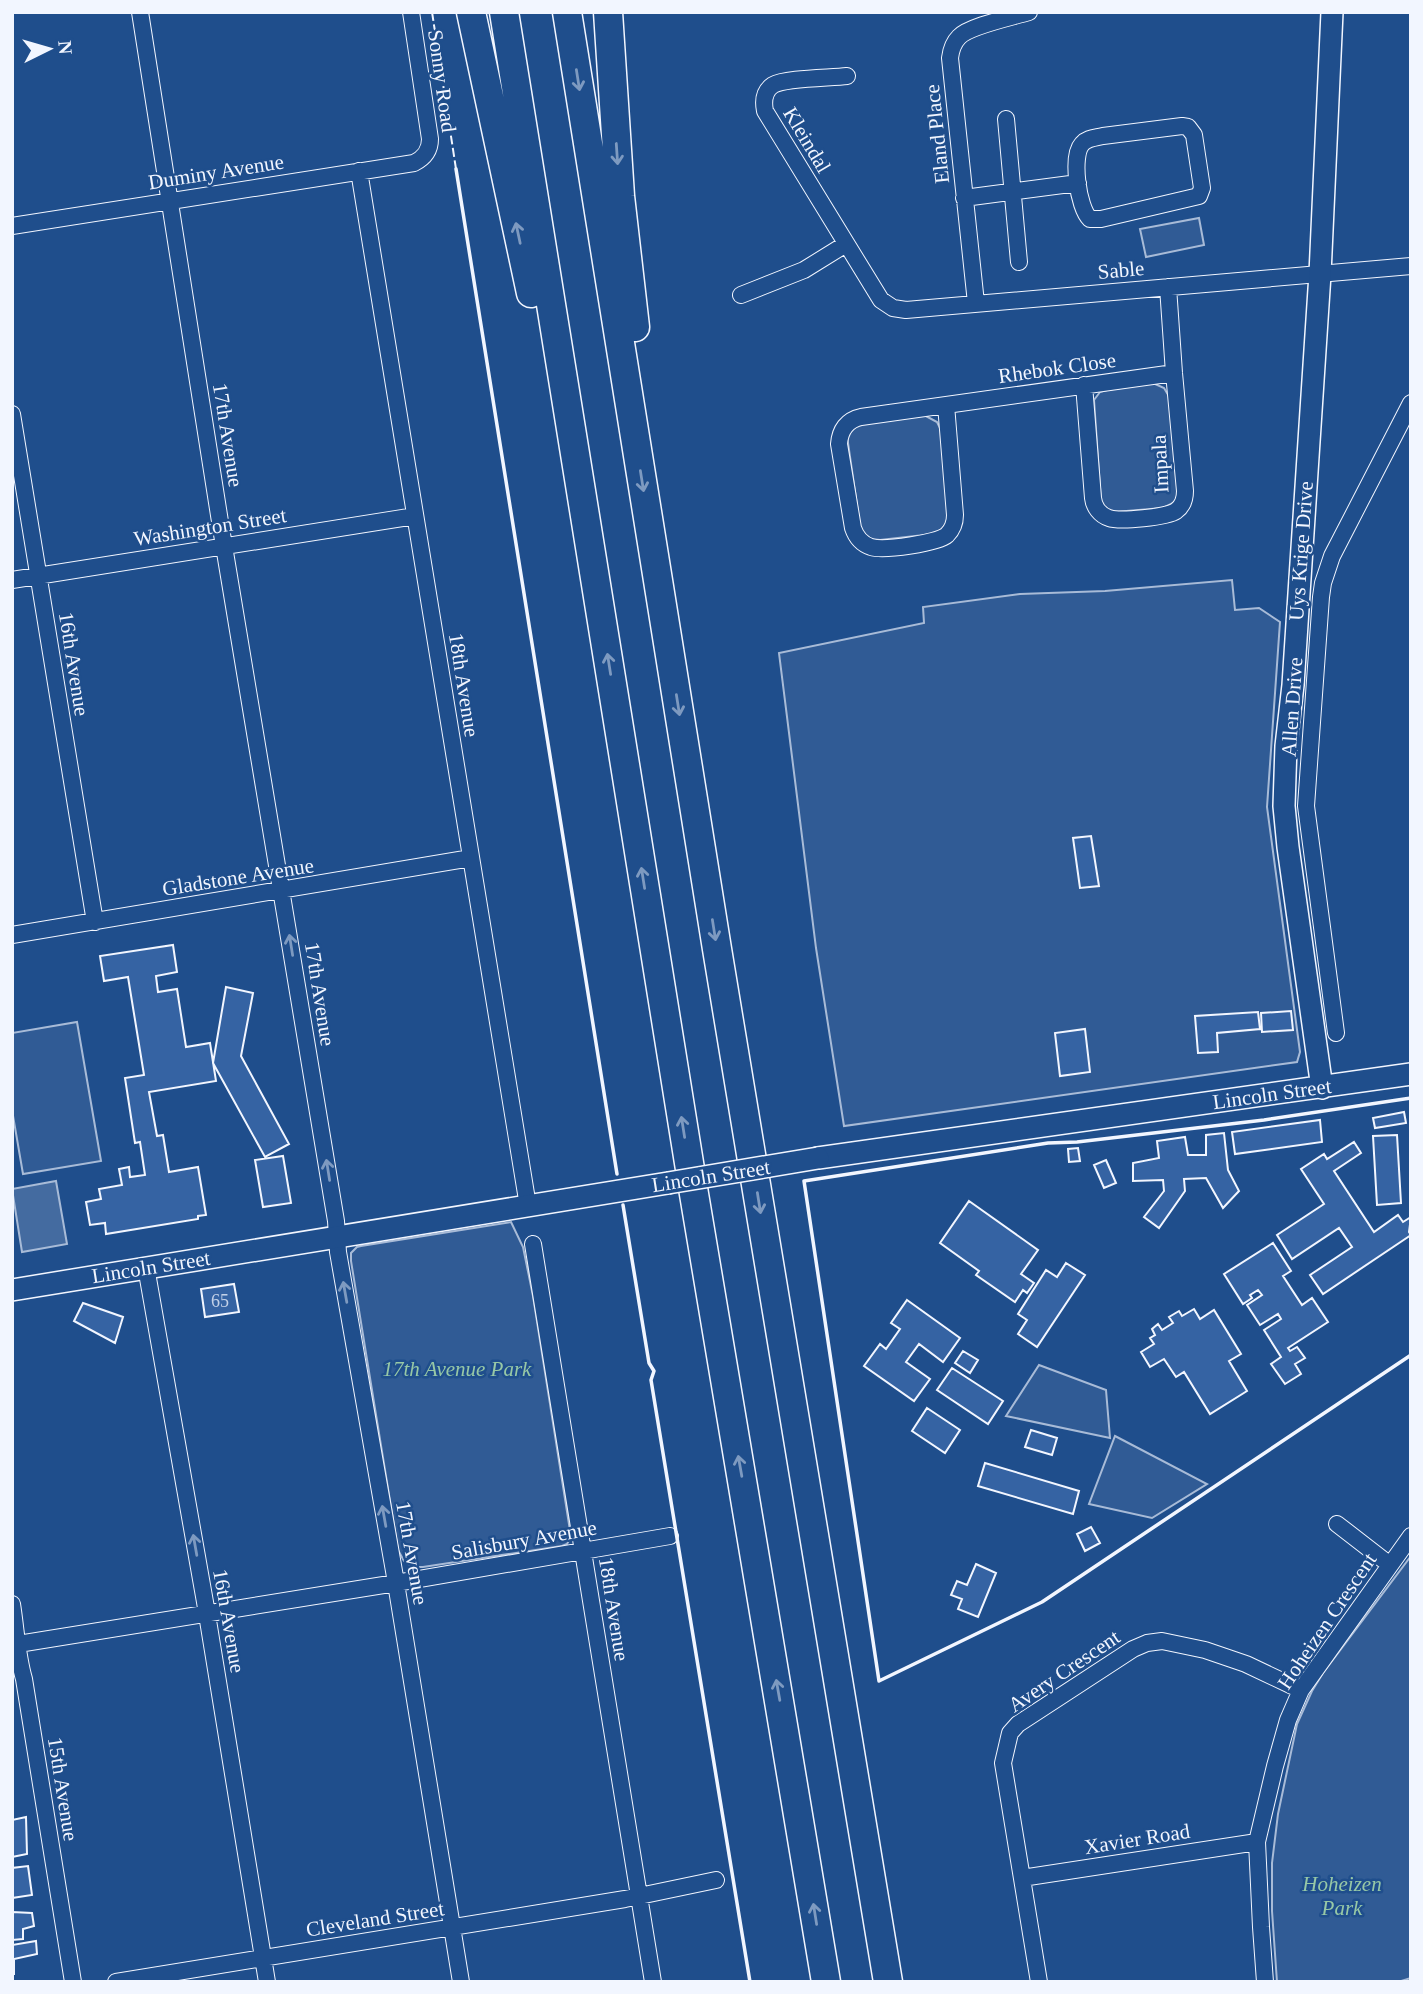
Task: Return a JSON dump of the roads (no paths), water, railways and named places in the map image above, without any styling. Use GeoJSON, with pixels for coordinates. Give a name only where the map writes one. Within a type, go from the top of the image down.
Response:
{"type":"FeatureCollection","features":[{"type":"Feature","properties":{"kind":"highway"},"geometry":{"type":"LineString","coordinates":[[471,12],[573,481],[586,513]]}},
{"type":"Feature","properties":{"kind":"highway"},"geometry":{"type":"LineString","coordinates":[[504,12],[694,1194],[826,1982]]}},
{"type":"Feature","properties":{"kind":"highway"},"geometry":{"type":"LineString","coordinates":[[567,12],[888,1982]]}},
{"type":"Feature","properties":{"kind":"highway"},"geometry":{"type":"LineString","coordinates":[[608,12],[620,196],[635,332],[631,413]]}},
{"type":"Feature","properties":{"kind":"street","name":"17th Avenue"},"geometry":{"type":"LineString","coordinates":[[140,12],[224,545],[461,1982]]}},
{"type":"Feature","properties":{"kind":"street","name":"Sonny Road"},"geometry":{"type":"LineString","coordinates":[[411,12],[430,139],[425,155]]}},
{"type":"Feature","properties":{"kind":"street","name":"Eland Place"},"geometry":{"type":"LineString","coordinates":[[976,303],[951,50],[958,37],[970,30],[1029,12]]}},
{"type":"Feature","properties":{"kind":"street","name":"Uys Krige Drive"},"geometry":{"type":"LineString","coordinates":[[1322,1088],[1284,806],[1320,274],[1332,12]]}},
{"type":"Feature","properties":{"kind":"street","name":"Kleindal"},"geometry":{"type":"LineString","coordinates":[[847,76],[780,82],[768,90],[763,104],[768,117],[881,300],[900,310],[925,308]]}},
{"type":"Feature","properties":{"kind":"street"},"geometry":{"type":"LineString","coordinates":[[1006,119],[1019,262]]}},
{"type":"Feature","properties":{"kind":"street"},"geometry":{"type":"LineString","coordinates":[[1182,127],[1188,127],[1194,135],[1202,192],[1194,198],[1096,220],[1090,219],[1082,208],[1078,183],[1078,150],[1083,142],[1091,138],[1182,127]]}},
{"type":"Feature","properties":{"kind":"street","name":"Duminy Avenue"},"geometry":{"type":"LineString","coordinates":[[12,226],[414,163],[425,155]]}},
{"type":"Feature","properties":{"kind":"street","name":"18th Avenue"},"geometry":{"type":"LineString","coordinates":[[359,170],[528,1206]]}},
{"type":"Feature","properties":{"kind":"street"},"geometry":{"type":"LineString","coordinates":[[964,198],[1078,183]]}},
{"type":"Feature","properties":{"kind":"street"},"geometry":{"type":"LineString","coordinates":[[741,295],[804,270],[846,244]]}},
{"type":"Feature","properties":{"kind":"street","name":"Sable"},"geometry":{"type":"LineString","coordinates":[[925,308],[1411,266]]}},
{"type":"Feature","properties":{"kind":"street","name":"Impala"},"geometry":{"type":"LineString","coordinates":[[1084,385],[1096,508],[1111,519],[1175,512],[1185,497],[1168,287]]}},
{"type":"Feature","properties":{"kind":"street","name":"Rhebok Close"},"geometry":{"type":"LineString","coordinates":[[946,405],[955,515],[952,528],[944,537],[933,541],[881,548],[863,543],[853,528],[839,444],[842,430],[855,418],[1084,385],[1174,373]]}},
{"type":"Feature","properties":{"kind":"street","name":"Allen Drive"},"geometry":{"type":"LineString","coordinates":[[1336,1033],[1306,806],[1321,597],[1332,556],[1411,403]]}},
{"type":"Feature","properties":{"kind":"street","name":"16th Avenue"},"geometry":{"type":"LineString","coordinates":[[12,414],[95,922]]}},
{"type":"Feature","properties":{"kind":"street","name":"Washington Street"},"geometry":{"type":"LineString","coordinates":[[12,580],[415,516]]}},
{"type":"Feature","properties":{"kind":"street","name":"Gladstone Avenue"},"geometry":{"type":"LineString","coordinates":[[12,935],[471,858]]}},
{"type":"Feature","properties":{"kind":"street","name":"Lincoln Street"},"geometry":{"type":"LineString","coordinates":[[12,1290],[818,1158],[1411,1074]]}},
{"type":"Feature","properties":{"kind":"street","name":"18th Avenue"},"geometry":{"type":"LineString","coordinates":[[533,1244],[653,1982]]}},
{"type":"Feature","properties":{"kind":"street","name":"16th Avenue"},"geometry":{"type":"LineString","coordinates":[[146,1267],[267,1982]]}},
{"type":"Feature","properties":{"kind":"street"},"geometry":{"type":"LineString","coordinates":[[1337,1524],[1390,1565]]}},
{"type":"Feature","properties":{"kind":"street","name":"Salisbury Avenue"},"geometry":{"type":"LineString","coordinates":[[15,1644],[670,1536]]}},
{"type":"Feature","properties":{"kind":"street","name":"Hoheizen Crescent"},"geometry":{"type":"LineString","coordinates":[[1265,1982],[1258,1842],[1288,1720],[1301,1690],[1411,1536]]}},
{"type":"Feature","properties":{"kind":"street","name":"15th Avenue"},"geometry":{"type":"LineString","coordinates":[[12,1604],[15,1644],[73,1982]]}},
{"type":"Feature","properties":{"kind":"street","name":"Avery Crescent"},"geometry":{"type":"LineString","coordinates":[[1040,1982],[1003,1763],[1010,1733],[1018,1724],[1133,1649],[1162,1641],[1205,1650],[1246,1664],[1301,1690]]}},
{"type":"Feature","properties":{"kind":"street","name":"Xavier Road"},"geometry":{"type":"LineString","coordinates":[[1022,1878],[1258,1842]]}},
{"type":"Feature","properties":{"kind":"street","name":"Cleveland Street"},"geometry":{"type":"LineString","coordinates":[[116,1982],[452,1928],[716,1880]]}},
{"type":"Feature","properties":{"kind":"park label","name":"17th Avenue Park"},"geometry":{"type":"Point","coordinates":[457,1369]}},
{"type":"Feature","properties":{"kind":"park label","name":"Hoheizen Park"},"geometry":{"type":"Point","coordinates":[1342,1896]}}]}
